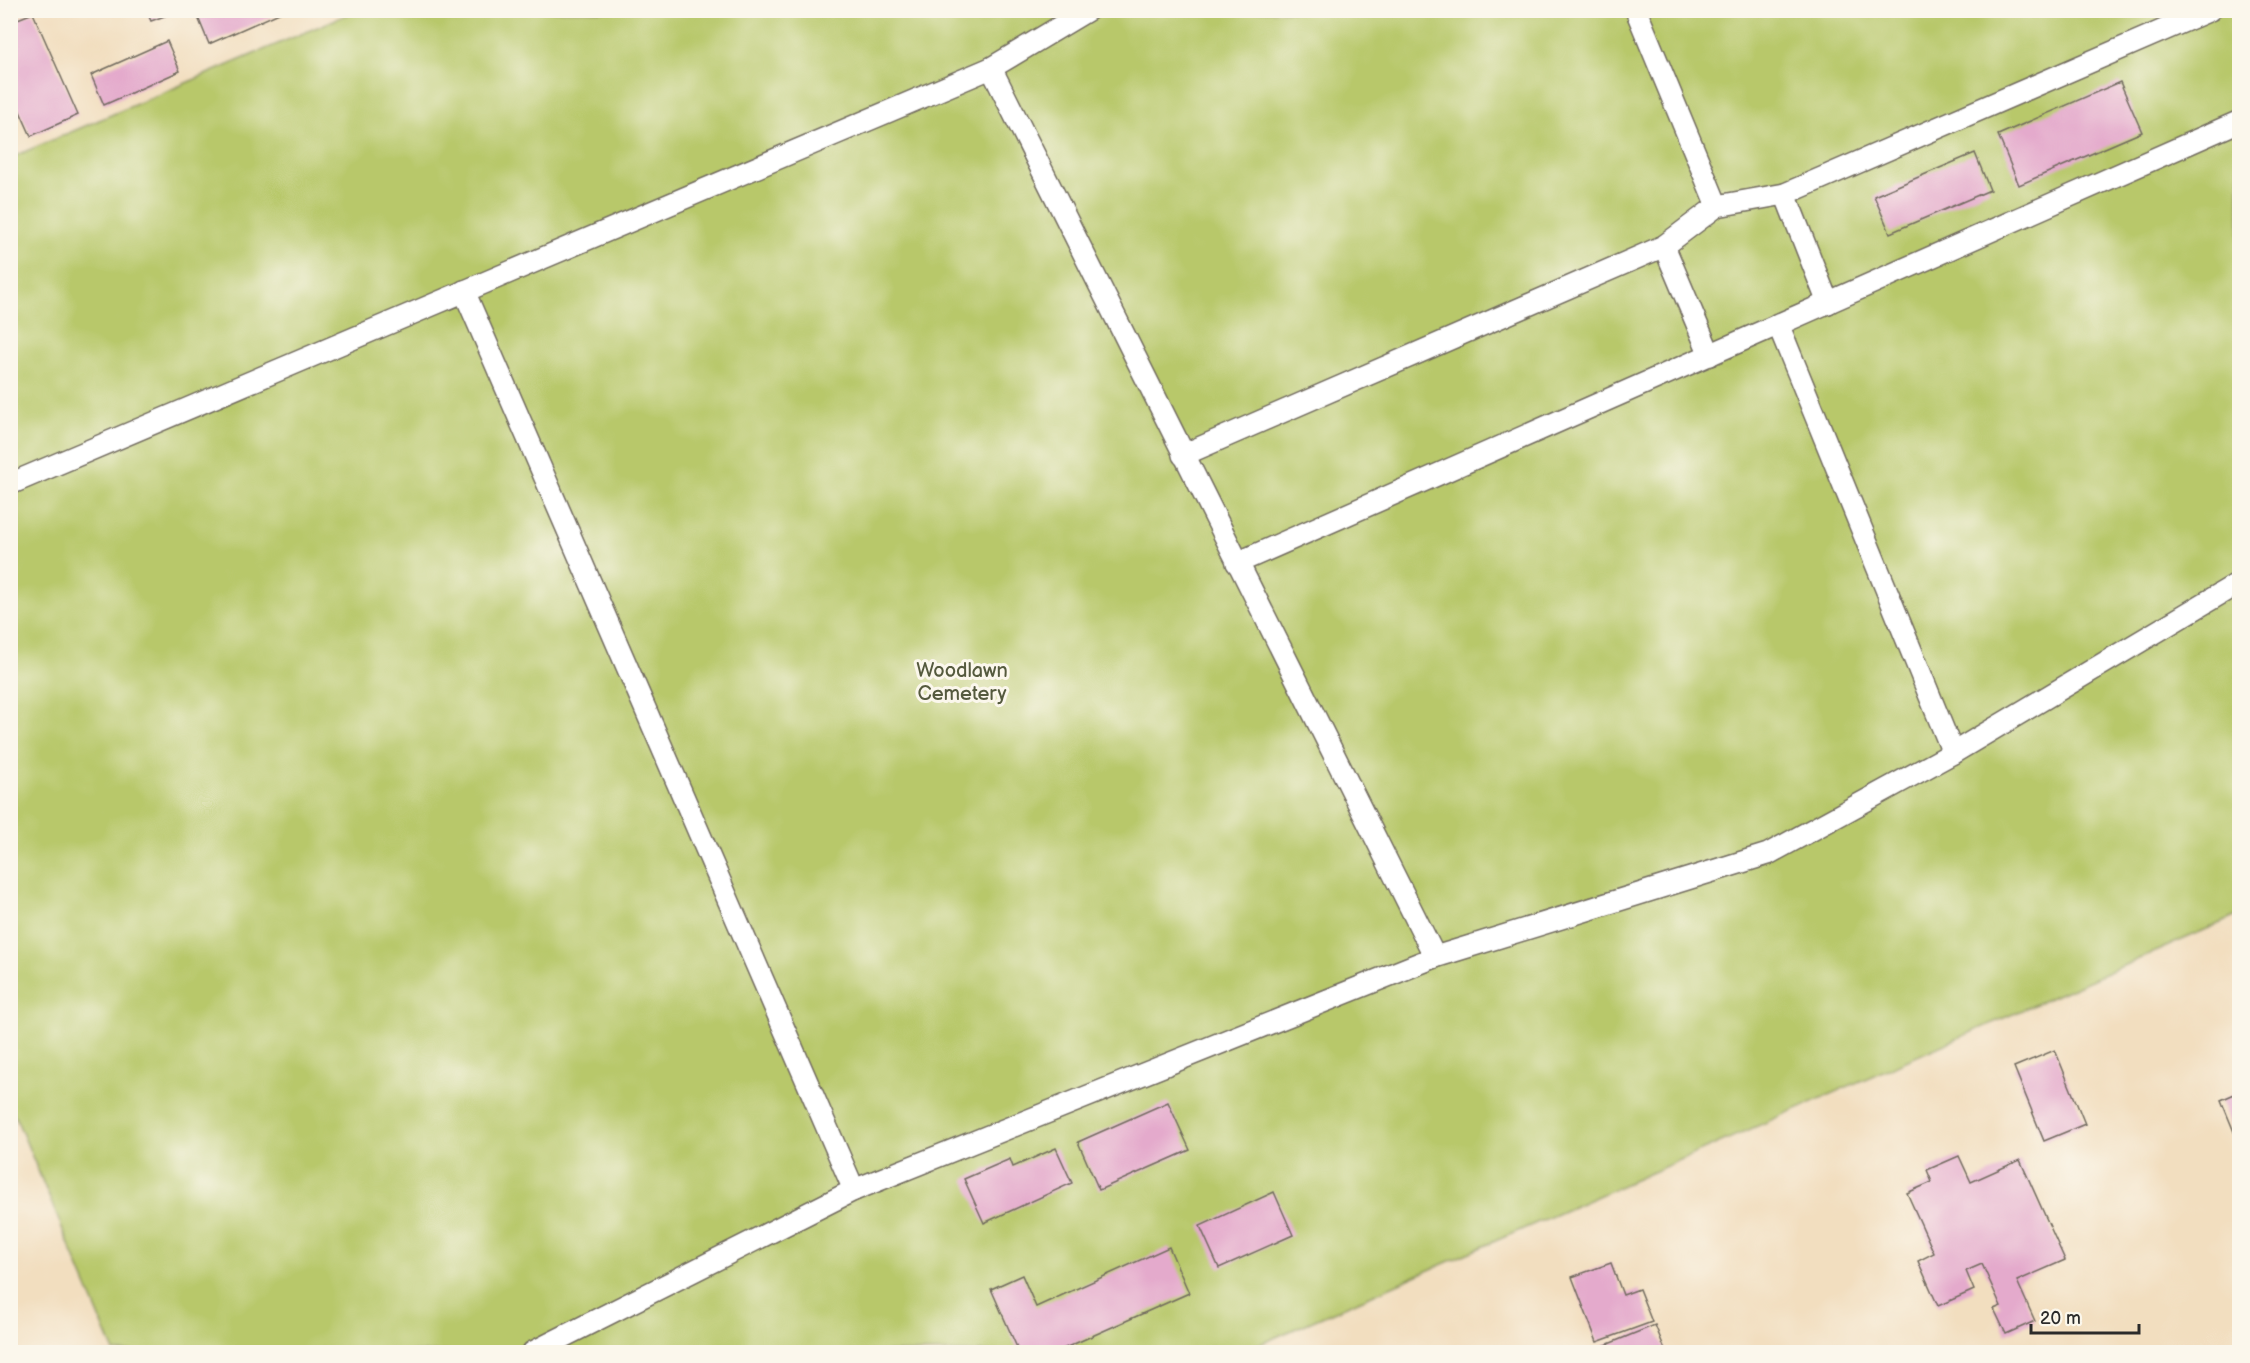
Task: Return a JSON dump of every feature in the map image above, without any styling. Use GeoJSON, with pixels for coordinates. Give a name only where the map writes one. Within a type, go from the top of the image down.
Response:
{"type":"FeatureCollection","features":[{"type":"Feature","properties":{"kind":"lane"},"geometry":{"type":"LineString","coordinates":[[10,484],[991,68],[1088,10]]}},
{"type":"Feature","properties":{"kind":"lane"},"geometry":{"type":"LineString","coordinates":[[1636,10],[1717,206]]}},
{"type":"Feature","properties":{"kind":"lane"},"geometry":{"type":"LineString","coordinates":[[1183,455],[1664,246],[1717,206],[1785,194],[2210,10]]}},
{"type":"Feature","properties":{"kind":"lane"},"geometry":{"type":"LineString","coordinates":[[991,68],[1435,957]]}},
{"type":"Feature","properties":{"kind":"lane"},"geometry":{"type":"LineString","coordinates":[[1237,563],[2240,121]]}},
{"type":"Feature","properties":{"kind":"lane"},"geometry":{"type":"LineString","coordinates":[[1785,194],[1828,303]]}},
{"type":"Feature","properties":{"kind":"lane"},"geometry":{"type":"LineString","coordinates":[[1664,246],[1710,355]]}},
{"type":"Feature","properties":{"kind":"lane"},"geometry":{"type":"LineString","coordinates":[[464,291],[854,1190]]}},
{"type":"Feature","properties":{"kind":"lane"},"geometry":{"type":"LineString","coordinates":[[1778,324],[1953,753]]}},
{"type":"Feature","properties":{"kind":"lane"},"geometry":{"type":"LineString","coordinates":[[533,1353],[854,1190],[1435,957],[1768,855],[1953,753],[2240,582]]}},
{"type":"Feature","properties":{"kind":"green space","name":"Woodlawn Cemetery"},"geometry":{"type":"Polygon","coordinates":[[[355,11],[2239,11],[2239,915],[1242,1352],[114,1352],[11,1106],[10,158],[355,11]]]}},
{"type":"Feature","properties":{"kind":"building"},"geometry":{"type":"Polygon","coordinates":[[[146,10],[178,10],[178,11],[151,21],[146,10]]]}},
{"type":"Feature","properties":{"kind":"building"},"geometry":{"type":"Polygon","coordinates":[[[195,10],[286,10],[209,44],[195,10]]]}},
{"type":"Feature","properties":{"kind":"building"},"geometry":{"type":"Polygon","coordinates":[[[33,13],[78,115],[31,136],[10,89],[10,22],[33,13]]]}},
{"type":"Feature","properties":{"kind":"building"},"geometry":{"type":"Polygon","coordinates":[[[167,41],[180,71],[104,105],[91,75],[167,41]]]}},
{"type":"Feature","properties":{"kind":"building"},"geometry":{"type":"Polygon","coordinates":[[[2120,82],[2142,132],[2019,185],[1998,135],[2120,82]]]}},
{"type":"Feature","properties":{"kind":"building"},"geometry":{"type":"Polygon","coordinates":[[[1975,153],[1990,190],[1890,233],[1874,196],[1975,153]]]}},
{"type":"Feature","properties":{"kind":"building"},"geometry":{"type":"Polygon","coordinates":[[[2055,1050],[2085,1124],[2044,1141],[2014,1067],[2055,1050]]]}},
{"type":"Feature","properties":{"kind":"building"},"geometry":{"type":"Polygon","coordinates":[[[2239,1092],[2239,1144],[2221,1100],[2239,1092]]]}},
{"type":"Feature","properties":{"kind":"building"},"geometry":{"type":"Polygon","coordinates":[[[1168,1102],[1190,1150],[1099,1190],[1078,1142],[1168,1102]]]}},
{"type":"Feature","properties":{"kind":"building"},"geometry":{"type":"Polygon","coordinates":[[[1056,1148],[1072,1183],[984,1223],[964,1179],[1010,1159],[1013,1167],[1056,1148]]]}},
{"type":"Feature","properties":{"kind":"building"},"geometry":{"type":"Polygon","coordinates":[[[1959,1156],[1971,1182],[2020,1160],[2065,1260],[2017,1281],[2035,1321],[2006,1334],[1994,1309],[2001,1306],[1982,1264],[1966,1271],[1974,1290],[1938,1306],[1918,1261],[1934,1253],[1907,1193],[1932,1182],[1927,1170],[1959,1156]]]}},
{"type":"Feature","properties":{"kind":"building"},"geometry":{"type":"Polygon","coordinates":[[[1274,1192],[1293,1235],[1219,1268],[1200,1226],[1274,1192]]]}},
{"type":"Feature","properties":{"kind":"building"},"geometry":{"type":"Polygon","coordinates":[[[1169,1247],[1189,1293],[1056,1352],[1019,1352],[991,1289],[1022,1275],[1036,1307],[1169,1247]]]}},
{"type":"Feature","properties":{"kind":"building"},"geometry":{"type":"Polygon","coordinates":[[[1611,1263],[1623,1295],[1639,1289],[1652,1322],[1597,1342],[1572,1277],[1611,1263]]]}},
{"type":"Feature","properties":{"kind":"building"},"geometry":{"type":"Polygon","coordinates":[[[1655,1325],[1666,1352],[1597,1352],[1596,1349],[1655,1325]]]}}]}
